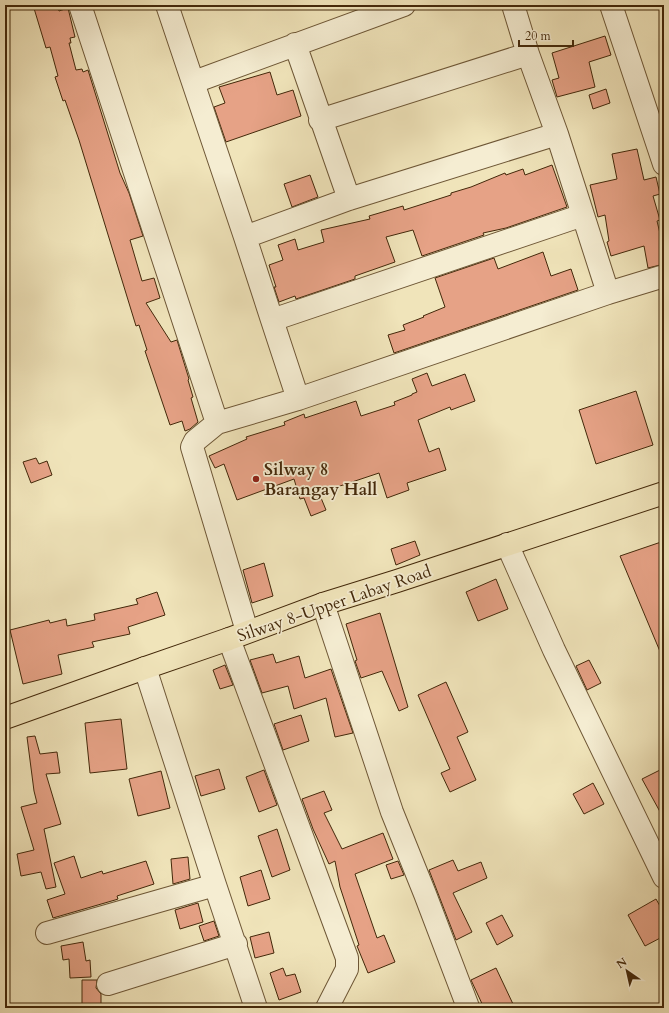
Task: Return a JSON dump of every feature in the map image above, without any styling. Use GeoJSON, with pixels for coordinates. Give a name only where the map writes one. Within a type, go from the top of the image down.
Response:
{"type":"FeatureCollection","features":[{"type":"Feature","properties":{"kind":"main road","name":"Silway 8-Upper Labay Road"},"geometry":{"type":"LineString","coordinates":[[5,718],[323,604],[664,493]]}},
{"type":"Feature","properties":{"kind":"street"},"geometry":{"type":"LineString","coordinates":[[80,5],[217,423]]}},
{"type":"Feature","properties":{"kind":"street"},"geometry":{"type":"LineString","coordinates":[[167,5],[246,237],[298,398]]}},
{"type":"Feature","properties":{"kind":"street"},"geometry":{"type":"LineString","coordinates":[[194,82],[404,5]]}},
{"type":"Feature","properties":{"kind":"street"},"geometry":{"type":"LineString","coordinates":[[513,5],[528,54],[557,134],[608,293]]}},
{"type":"Feature","properties":{"kind":"street"},"geometry":{"type":"LineString","coordinates":[[611,5],[664,164]]}},
{"type":"Feature","properties":{"kind":"street"},"geometry":{"type":"LineString","coordinates":[[295,44],[320,120],[349,199]]}},
{"type":"Feature","properties":{"kind":"street"},"geometry":{"type":"LineString","coordinates":[[320,120],[528,54]]}},
{"type":"Feature","properties":{"kind":"street"},"geometry":{"type":"LineString","coordinates":[[246,237],[349,199],[557,134]]}},
{"type":"Feature","properties":{"kind":"street"},"geometry":{"type":"LineString","coordinates":[[272,320],[583,215]]}},
{"type":"Feature","properties":{"kind":"street"},"geometry":{"type":"LineString","coordinates":[[327,1008],[347,969],[346,958],[238,635],[192,446],[195,441],[217,423],[298,398],[608,293],[664,276]]}},
{"type":"Feature","properties":{"kind":"street"},"geometry":{"type":"LineString","coordinates":[[507,544],[554,650],[664,877]]}},
{"type":"Feature","properties":{"kind":"street"},"geometry":{"type":"LineString","coordinates":[[323,604],[392,812],[426,894],[468,1007]]}},
{"type":"Feature","properties":{"kind":"street"},"geometry":{"type":"LineString","coordinates":[[145,668],[256,1008]]}},
{"type":"Feature","properties":{"kind":"street"},"geometry":{"type":"LineString","coordinates":[[47,933],[215,885]]}},
{"type":"Feature","properties":{"kind":"street"},"geometry":{"type":"LineString","coordinates":[[108,984],[236,944]]}},
{"type":"Feature","properties":{"kind":"building"},"geometry":{"type":"Polygon","coordinates":[[[33,5],[57,5],[59,11],[68,8],[75,37],[70,38],[71,43],[69,43],[76,70],[82,69],[83,72],[88,70],[120,173],[129,193],[143,236],[130,240],[142,281],[154,278],[160,298],[146,303],[171,342],[177,340],[189,379],[193,397],[191,398],[198,422],[190,429],[185,431],[182,421],[170,425],[145,351],[147,350],[139,325],[136,326],[79,140],[55,77],[58,76],[50,47],[46,48],[33,5]]]}},
{"type":"Feature","properties":{"kind":"building"},"geometry":{"type":"Polygon","coordinates":[[[605,36],[611,55],[589,62],[595,87],[557,97],[552,80],[559,78],[552,53],[605,36]]]}},
{"type":"Feature","properties":{"kind":"building"},"geometry":{"type":"Polygon","coordinates":[[[270,72],[277,95],[293,90],[301,116],[226,142],[214,107],[225,103],[219,87],[270,72]]]}},
{"type":"Feature","properties":{"kind":"building"},"geometry":{"type":"Polygon","coordinates":[[[606,89],[610,103],[593,109],[589,95],[606,89]]]}},
{"type":"Feature","properties":{"kind":"building"},"geometry":{"type":"Polygon","coordinates":[[[637,149],[644,180],[656,177],[660,194],[653,196],[660,220],[657,221],[664,250],[664,264],[648,268],[644,246],[611,256],[607,242],[609,241],[605,215],[598,217],[590,185],[617,179],[612,154],[637,149]]]}},
{"type":"Feature","properties":{"kind":"building"},"geometry":{"type":"Polygon","coordinates":[[[552,165],[567,207],[506,228],[483,233],[484,235],[422,256],[413,230],[386,237],[395,262],[355,276],[355,279],[296,299],[295,296],[279,302],[269,265],[283,260],[278,245],[295,239],[298,250],[324,242],[321,230],[370,219],[369,216],[403,206],[404,210],[451,195],[451,193],[471,187],[505,173],[506,175],[523,169],[525,175],[552,165]]]}},
{"type":"Feature","properties":{"kind":"building"},"geometry":{"type":"Polygon","coordinates":[[[310,175],[318,197],[292,207],[284,184],[310,175]]]}},
{"type":"Feature","properties":{"kind":"building"},"geometry":{"type":"Polygon","coordinates":[[[543,252],[551,276],[571,269],[578,290],[394,353],[388,335],[405,330],[403,325],[445,307],[435,278],[494,258],[498,269],[543,252]]]}},
{"type":"Feature","properties":{"kind":"building"},"geometry":{"type":"Polygon","coordinates":[[[427,373],[432,386],[465,374],[475,401],[451,410],[450,407],[418,420],[429,452],[439,448],[446,470],[407,483],[409,490],[387,498],[379,473],[319,493],[326,510],[311,516],[304,498],[300,499],[294,479],[237,500],[224,464],[215,468],[209,456],[247,439],[246,437],[285,425],[284,422],[304,414],[305,418],[356,401],[361,416],[395,405],[394,402],[417,392],[412,379],[427,373]]]}},
{"type":"Feature","properties":{"kind":"building"},"geometry":{"type":"Polygon","coordinates":[[[636,391],[653,445],[596,464],[579,410],[636,391]]]}},
{"type":"Feature","properties":{"kind":"building"},"geometry":{"type":"Polygon","coordinates":[[[36,458],[39,464],[47,461],[52,475],[31,483],[23,462],[36,458]]]}},
{"type":"Feature","properties":{"kind":"building"},"geometry":{"type":"Polygon","coordinates":[[[415,541],[420,555],[396,565],[391,549],[415,541]]]}},
{"type":"Feature","properties":{"kind":"building"},"geometry":{"type":"Polygon","coordinates":[[[664,541],[664,661],[620,556],[664,541]]]}},
{"type":"Feature","properties":{"kind":"building"},"geometry":{"type":"Polygon","coordinates":[[[264,563],[273,596],[252,603],[243,570],[264,563]]]}},
{"type":"Feature","properties":{"kind":"building"},"geometry":{"type":"Polygon","coordinates":[[[496,579],[508,609],[478,621],[466,592],[496,579]]]}},
{"type":"Feature","properties":{"kind":"building"},"geometry":{"type":"Polygon","coordinates":[[[157,592],[165,615],[128,627],[130,634],[92,642],[94,647],[58,655],[62,674],[23,684],[10,630],[49,620],[50,623],[66,619],[67,626],[95,620],[94,614],[138,604],[136,599],[157,592]]]}},
{"type":"Feature","properties":{"kind":"building"},"geometry":{"type":"Polygon","coordinates":[[[380,613],[408,707],[399,711],[382,671],[361,678],[355,661],[357,660],[346,624],[380,613]]]}},
{"type":"Feature","properties":{"kind":"building"},"geometry":{"type":"Polygon","coordinates":[[[273,654],[276,663],[299,656],[305,678],[331,669],[353,733],[335,737],[326,698],[294,709],[288,686],[262,693],[250,660],[273,654]]]}},
{"type":"Feature","properties":{"kind":"building"},"geometry":{"type":"Polygon","coordinates":[[[589,660],[601,683],[587,690],[576,666],[589,660]]]}},
{"type":"Feature","properties":{"kind":"building"},"geometry":{"type":"Polygon","coordinates":[[[225,665],[233,685],[220,689],[213,670],[225,665]]]}},
{"type":"Feature","properties":{"kind":"building"},"geometry":{"type":"Polygon","coordinates":[[[446,682],[468,732],[457,737],[476,780],[450,792],[441,773],[450,769],[418,695],[446,682]]]}},
{"type":"Feature","properties":{"kind":"building"},"geometry":{"type":"Polygon","coordinates":[[[301,715],[309,741],[283,750],[274,724],[301,715]]]}},
{"type":"Feature","properties":{"kind":"building"},"geometry":{"type":"Polygon","coordinates":[[[121,719],[127,769],[90,773],[85,723],[121,719]]]}},
{"type":"Feature","properties":{"kind":"building"},"geometry":{"type":"Polygon","coordinates":[[[35,736],[40,754],[57,752],[60,773],[46,774],[61,824],[44,829],[56,887],[46,889],[41,872],[21,876],[17,854],[34,850],[21,807],[37,803],[27,737],[35,736]]]}},
{"type":"Feature","properties":{"kind":"building"},"geometry":{"type":"Polygon","coordinates":[[[664,768],[664,819],[642,779],[664,768]]]}},
{"type":"Feature","properties":{"kind":"building"},"geometry":{"type":"Polygon","coordinates":[[[219,769],[225,789],[201,796],[195,776],[219,769]]]}},
{"type":"Feature","properties":{"kind":"building"},"geometry":{"type":"Polygon","coordinates":[[[264,770],[277,805],[259,812],[246,777],[264,770]]]}},
{"type":"Feature","properties":{"kind":"building"},"geometry":{"type":"Polygon","coordinates":[[[161,771],[170,808],[138,816],[129,779],[161,771]]]}},
{"type":"Feature","properties":{"kind":"building"},"geometry":{"type":"Polygon","coordinates":[[[593,783],[604,804],[584,814],[573,794],[593,783]]]}},
{"type":"Feature","properties":{"kind":"building"},"geometry":{"type":"Polygon","coordinates":[[[324,791],[332,810],[324,813],[342,849],[383,833],[393,859],[355,874],[377,938],[384,935],[395,962],[368,973],[357,946],[359,945],[340,887],[335,861],[329,864],[313,829],[302,799],[324,791]]]}},
{"type":"Feature","properties":{"kind":"building"},"geometry":{"type":"Polygon","coordinates":[[[277,829],[290,870],[272,877],[258,836],[277,829]]]}},
{"type":"Feature","properties":{"kind":"building"},"geometry":{"type":"Polygon","coordinates":[[[74,856],[81,878],[102,871],[103,874],[146,861],[154,884],[117,896],[118,899],[53,918],[47,900],[65,894],[54,863],[74,856]]]}},
{"type":"Feature","properties":{"kind":"building"},"geometry":{"type":"Polygon","coordinates":[[[188,857],[190,879],[173,884],[171,859],[188,857]]]}},
{"type":"Feature","properties":{"kind":"building"},"geometry":{"type":"Polygon","coordinates":[[[453,860],[458,871],[481,862],[487,878],[453,893],[472,932],[456,940],[429,870],[453,860]]]}},
{"type":"Feature","properties":{"kind":"building"},"geometry":{"type":"Polygon","coordinates":[[[398,861],[404,875],[391,879],[386,865],[398,861]]]}},
{"type":"Feature","properties":{"kind":"building"},"geometry":{"type":"Polygon","coordinates":[[[261,870],[270,899],[248,906],[240,877],[261,870]]]}},
{"type":"Feature","properties":{"kind":"building"},"geometry":{"type":"Polygon","coordinates":[[[656,899],[664,913],[664,936],[645,946],[628,915],[656,899]]]}},
{"type":"Feature","properties":{"kind":"building"},"geometry":{"type":"Polygon","coordinates":[[[198,903],[203,922],[180,929],[175,910],[198,903]]]}},
{"type":"Feature","properties":{"kind":"building"},"geometry":{"type":"Polygon","coordinates":[[[502,915],[513,936],[497,945],[486,923],[502,915]]]}},
{"type":"Feature","properties":{"kind":"building"},"geometry":{"type":"Polygon","coordinates":[[[214,921],[219,936],[204,941],[199,926],[214,921]]]}},
{"type":"Feature","properties":{"kind":"building"},"geometry":{"type":"Polygon","coordinates":[[[269,932],[274,953],[255,958],[250,937],[269,932]]]}},
{"type":"Feature","properties":{"kind":"building"},"geometry":{"type":"Polygon","coordinates":[[[83,942],[86,961],[90,960],[91,977],[70,978],[69,959],[63,960],[61,946],[83,942]]]}},
{"type":"Feature","properties":{"kind":"building"},"geometry":{"type":"Polygon","coordinates":[[[283,968],[286,976],[295,974],[301,992],[279,1000],[270,973],[283,968]]]}},
{"type":"Feature","properties":{"kind":"building"},"geometry":{"type":"Polygon","coordinates":[[[496,968],[513,1004],[505,1008],[484,1008],[471,980],[496,968]]]}},
{"type":"Feature","properties":{"kind":"building"},"geometry":{"type":"Polygon","coordinates":[[[82,980],[97,980],[96,988],[101,994],[101,1008],[82,1008],[82,980]]]}},
{"type":"Feature","properties":{"kind":"place","name":"Silway 8 Barangay Hall"},"geometry":{"type":"Point","coordinates":[256,479]}}]}
